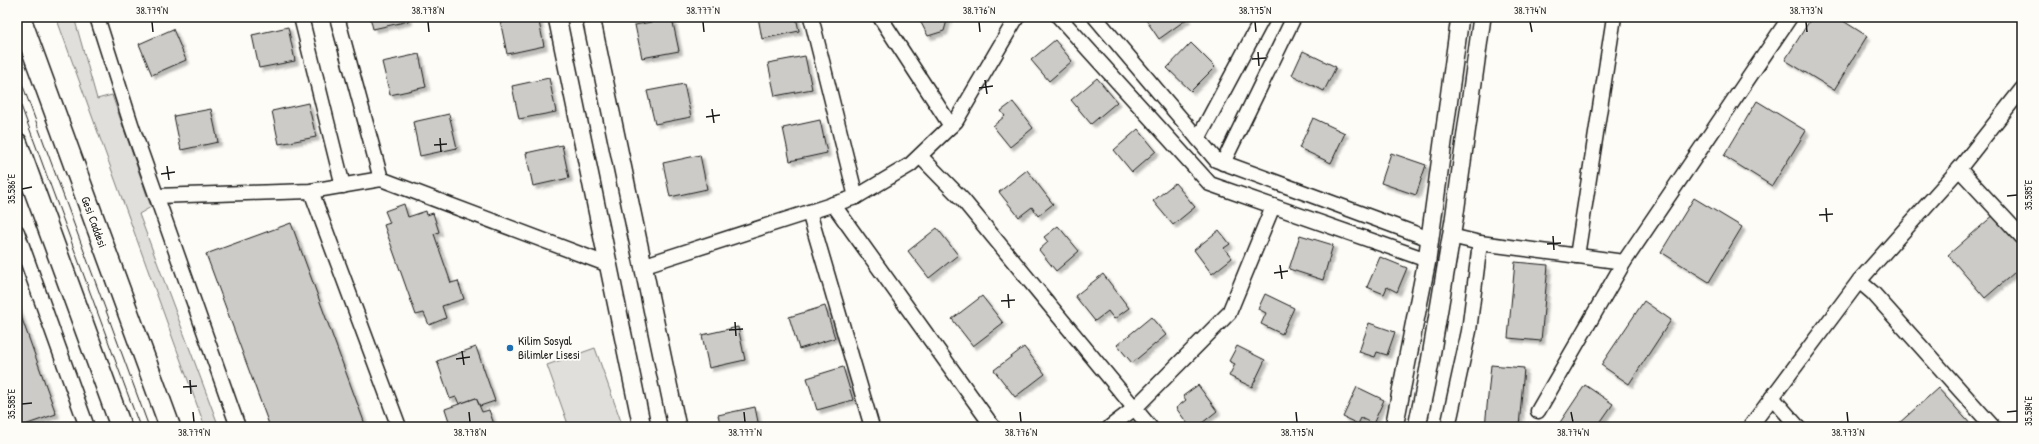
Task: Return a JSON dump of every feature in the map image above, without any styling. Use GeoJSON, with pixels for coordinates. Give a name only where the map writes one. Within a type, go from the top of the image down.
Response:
{"type":"FeatureCollection","features":[{"type":"Feature","properties":{"kind":"main road","name":"Gesi Caddesi"},"geometry":{"type":"LineString","coordinates":[[20,17],[170,427]]}},
{"type":"Feature","properties":{"kind":"main road"},"geometry":{"type":"LineString","coordinates":[[17,143],[121,427]]}},
{"type":"Feature","properties":{"kind":"street"},"geometry":{"type":"LineString","coordinates":[[98,17],[156,196],[238,427]]}},
{"type":"Feature","properties":{"kind":"street"},"geometry":{"type":"LineString","coordinates":[[301,17],[343,186]]}},
{"type":"Feature","properties":{"kind":"street"},"geometry":{"type":"LineString","coordinates":[[337,17],[381,179]]}},
{"type":"Feature","properties":{"kind":"street"},"geometry":{"type":"LineString","coordinates":[[557,17],[642,427]]}},
{"type":"Feature","properties":{"kind":"street"},"geometry":{"type":"LineString","coordinates":[[592,17],[642,266],[677,427]]}},
{"type":"Feature","properties":{"kind":"street"},"geometry":{"type":"LineString","coordinates":[[811,17],[856,197]]}},
{"type":"Feature","properties":{"kind":"street"},"geometry":{"type":"LineString","coordinates":[[880,17],[951,126]]}},
{"type":"Feature","properties":{"kind":"street"},"geometry":{"type":"LineString","coordinates":[[642,266],[856,197],[910,165],[951,126],[964,109],[1017,17]]}},
{"type":"Feature","properties":{"kind":"street"},"geometry":{"type":"LineString","coordinates":[[1059,17],[1210,184],[1427,260]]}},
{"type":"Feature","properties":{"kind":"street"},"geometry":{"type":"LineString","coordinates":[[1095,17],[1216,160],[1430,239]]}},
{"type":"Feature","properties":{"kind":"street"},"geometry":{"type":"LineString","coordinates":[[1198,139],[1263,17]]}},
{"type":"Feature","properties":{"kind":"street"},"geometry":{"type":"LineString","coordinates":[[1223,163],[1294,17]]}},
{"type":"Feature","properties":{"kind":"street"},"geometry":{"type":"LineString","coordinates":[[1394,427],[1427,260],[1460,17]]}},
{"type":"Feature","properties":{"kind":"street"},"geometry":{"type":"LineString","coordinates":[[1417,427],[1429,368],[1451,236],[1482,17]]}},
{"type":"Feature","properties":{"kind":"street"},"geometry":{"type":"LineString","coordinates":[[1577,256],[1614,17]]}},
{"type":"Feature","properties":{"kind":"street"},"geometry":{"type":"LineString","coordinates":[[1538,412],[1624,262],[1790,17]]}},
{"type":"Feature","properties":{"kind":"street"},"geometry":{"type":"LineString","coordinates":[[1750,427],[1859,281],[1959,169],[2022,88]]}},
{"type":"Feature","properties":{"kind":"street"},"geometry":{"type":"LineString","coordinates":[[920,156],[962,200],[1150,427]]}},
{"type":"Feature","properties":{"kind":"street"},"geometry":{"type":"LineString","coordinates":[[1959,169],[2022,238]]}},
{"type":"Feature","properties":{"kind":"street"},"geometry":{"type":"LineString","coordinates":[[156,196],[311,191],[381,179],[609,265]]}},
{"type":"Feature","properties":{"kind":"street"},"geometry":{"type":"LineString","coordinates":[[311,191],[399,427]]}},
{"type":"Feature","properties":{"kind":"street"},"geometry":{"type":"LineString","coordinates":[[833,204],[993,427]]}},
{"type":"Feature","properties":{"kind":"street"},"geometry":{"type":"LineString","coordinates":[[1110,427],[1135,408],[1229,313],[1273,206]]}},
{"type":"Feature","properties":{"kind":"street"},"geometry":{"type":"LineString","coordinates":[[809,212],[872,427]]}},
{"type":"Feature","properties":{"kind":"street"},"geometry":{"type":"LineString","coordinates":[[17,232],[88,427]]}},
{"type":"Feature","properties":{"kind":"street"},"geometry":{"type":"LineString","coordinates":[[1451,236],[1480,243],[1624,262]]}},
{"type":"Feature","properties":{"kind":"street"},"geometry":{"type":"LineString","coordinates":[[1448,427],[1469,331],[1480,243]]}},
{"type":"Feature","properties":{"kind":"street"},"geometry":{"type":"LineString","coordinates":[[1859,281],[1873,293],[1993,427]]}},
{"type":"Feature","properties":{"kind":"street"},"geometry":{"type":"LineString","coordinates":[[1772,397],[1798,427]]}},
{"type":"Feature","properties":{"kind":"shaded area"},"geometry":{"type":"Polygon","coordinates":[[[56,17],[74,17],[97,99],[112,95],[151,207],[139,214],[219,427],[205,427],[56,17]]]}},
{"type":"Feature","properties":{"kind":"shaded area"},"geometry":{"type":"Polygon","coordinates":[[[595,348],[623,427],[569,427],[547,365],[595,348]]]}},
{"type":"Feature","properties":{"kind":"building"},"geometry":{"type":"Polygon","coordinates":[[[370,17],[408,17],[409,21],[373,29],[370,17]]]}},
{"type":"Feature","properties":{"kind":"building"},"geometry":{"type":"Polygon","coordinates":[[[516,17],[538,17],[544,46],[507,54],[500,20],[516,17]]]}},
{"type":"Feature","properties":{"kind":"building"},"geometry":{"type":"Polygon","coordinates":[[[758,17],[796,17],[799,31],[762,39],[758,17]]]}},
{"type":"Feature","properties":{"kind":"building"},"geometry":{"type":"Polygon","coordinates":[[[918,17],[948,17],[944,31],[928,36],[918,17]]]}},
{"type":"Feature","properties":{"kind":"building"},"geometry":{"type":"Polygon","coordinates":[[[1144,17],[1186,17],[1187,19],[1159,39],[1144,17]]]}},
{"type":"Feature","properties":{"kind":"building"},"geometry":{"type":"Polygon","coordinates":[[[1812,17],[1837,17],[1867,36],[1834,90],[1785,60],[1812,17]]]}},
{"type":"Feature","properties":{"kind":"building"},"geometry":{"type":"Polygon","coordinates":[[[672,18],[679,51],[642,58],[635,25],[672,18]]]}},
{"type":"Feature","properties":{"kind":"building"},"geometry":{"type":"Polygon","coordinates":[[[288,27],[295,61],[259,68],[252,35],[288,27]]]}},
{"type":"Feature","properties":{"kind":"building"},"geometry":{"type":"Polygon","coordinates":[[[173,29],[186,60],[152,75],[139,44],[173,29]]]}},
{"type":"Feature","properties":{"kind":"building"},"geometry":{"type":"Polygon","coordinates":[[[1055,40],[1072,61],[1049,81],[1031,60],[1055,40]]]}},
{"type":"Feature","properties":{"kind":"building"},"geometry":{"type":"Polygon","coordinates":[[[1191,43],[1215,67],[1191,91],[1167,68],[1191,43]]]}},
{"type":"Feature","properties":{"kind":"building"},"geometry":{"type":"Polygon","coordinates":[[[1303,51],[1336,67],[1324,91],[1292,75],[1303,51]]]}},
{"type":"Feature","properties":{"kind":"building"},"geometry":{"type":"Polygon","coordinates":[[[419,54],[426,87],[390,95],[382,62],[419,54]]]}},
{"type":"Feature","properties":{"kind":"building"},"geometry":{"type":"Polygon","coordinates":[[[805,56],[812,89],[775,96],[768,63],[805,56]]]}},
{"type":"Feature","properties":{"kind":"building"},"geometry":{"type":"Polygon","coordinates":[[[549,78],[556,112],[519,119],[512,86],[549,78]]]}},
{"type":"Feature","properties":{"kind":"building"},"geometry":{"type":"Polygon","coordinates":[[[1097,78],[1117,102],[1091,124],[1071,100],[1097,78]]]}},
{"type":"Feature","properties":{"kind":"building"},"geometry":{"type":"Polygon","coordinates":[[[684,84],[691,117],[655,124],[647,91],[684,84]]]}},
{"type":"Feature","properties":{"kind":"building"},"geometry":{"type":"Polygon","coordinates":[[[1757,101],[1806,131],[1772,186],[1724,156],[1757,101]]]}},
{"type":"Feature","properties":{"kind":"building"},"geometry":{"type":"Polygon","coordinates":[[[1013,102],[1033,128],[1010,147],[993,126],[1005,116],[1001,111],[1013,102]]]}},
{"type":"Feature","properties":{"kind":"building"},"geometry":{"type":"Polygon","coordinates":[[[308,103],[316,137],[279,144],[272,111],[308,103]]]}},
{"type":"Feature","properties":{"kind":"building"},"geometry":{"type":"Polygon","coordinates":[[[211,109],[218,142],[181,150],[174,116],[211,109]]]}},
{"type":"Feature","properties":{"kind":"building"},"geometry":{"type":"Polygon","coordinates":[[[449,114],[457,148],[420,156],[413,122],[449,114]]]}},
{"type":"Feature","properties":{"kind":"building"},"geometry":{"type":"Polygon","coordinates":[[[1313,118],[1345,133],[1331,163],[1299,148],[1313,118]]]}},
{"type":"Feature","properties":{"kind":"building"},"geometry":{"type":"Polygon","coordinates":[[[820,120],[827,153],[790,161],[783,128],[820,120]]]}},
{"type":"Feature","properties":{"kind":"building"},"geometry":{"type":"Polygon","coordinates":[[[1138,129],[1156,151],[1132,172],[1114,150],[1138,129]]]}},
{"type":"Feature","properties":{"kind":"building"},"geometry":{"type":"Polygon","coordinates":[[[562,145],[569,178],[533,186],[526,153],[562,145]]]}},
{"type":"Feature","properties":{"kind":"building"},"geometry":{"type":"Polygon","coordinates":[[[1391,153],[1426,165],[1416,195],[1381,183],[1391,153]]]}},
{"type":"Feature","properties":{"kind":"building"},"geometry":{"type":"Polygon","coordinates":[[[700,155],[707,189],[670,197],[663,163],[700,155]]]}},
{"type":"Feature","properties":{"kind":"building"},"geometry":{"type":"Polygon","coordinates":[[[1027,170],[1053,204],[1038,216],[1032,207],[1019,217],[999,192],[1027,170]]]}},
{"type":"Feature","properties":{"kind":"building"},"geometry":{"type":"Polygon","coordinates":[[[1175,183],[1195,207],[1173,225],[1153,201],[1175,183]]]}},
{"type":"Feature","properties":{"kind":"building"},"geometry":{"type":"Polygon","coordinates":[[[1694,198],[1742,227],[1709,282],[1661,252],[1694,198]]]}},
{"type":"Feature","properties":{"kind":"building"},"geometry":{"type":"Polygon","coordinates":[[[404,204],[408,217],[426,211],[427,215],[433,213],[439,232],[434,234],[451,283],[458,281],[464,299],[442,306],[446,318],[429,325],[424,313],[416,315],[384,225],[390,223],[385,211],[404,204]]]}},
{"type":"Feature","properties":{"kind":"building"},"geometry":{"type":"Polygon","coordinates":[[[1996,213],[2022,242],[2022,266],[1985,298],[1948,255],[1996,213]]]}},
{"type":"Feature","properties":{"kind":"building"},"geometry":{"type":"Polygon","coordinates":[[[291,223],[366,427],[270,427],[206,254],[291,223]]]}},
{"type":"Feature","properties":{"kind":"building"},"geometry":{"type":"Polygon","coordinates":[[[1058,226],[1079,251],[1056,271],[1039,250],[1048,242],[1044,237],[1058,226]]]}},
{"type":"Feature","properties":{"kind":"building"},"geometry":{"type":"Polygon","coordinates":[[[937,228],[958,255],[929,278],[908,251],[937,228]]]}},
{"type":"Feature","properties":{"kind":"building"},"geometry":{"type":"Polygon","coordinates":[[[1219,230],[1230,244],[1224,248],[1232,258],[1212,274],[1194,250],[1219,230]]]}},
{"type":"Feature","properties":{"kind":"building"},"geometry":{"type":"Polygon","coordinates":[[[1300,235],[1333,245],[1323,280],[1289,269],[1300,235]]]}},
{"type":"Feature","properties":{"kind":"building"},"geometry":{"type":"Polygon","coordinates":[[[1380,257],[1407,268],[1397,292],[1387,287],[1384,294],[1367,287],[1380,257]]]}},
{"type":"Feature","properties":{"kind":"building"},"geometry":{"type":"Polygon","coordinates":[[[1515,262],[1548,265],[1541,341],[1508,338],[1515,262]]]}},
{"type":"Feature","properties":{"kind":"building"},"geometry":{"type":"Polygon","coordinates":[[[1103,274],[1129,308],[1114,319],[1108,311],[1095,321],[1075,296],[1103,274]]]}},
{"type":"Feature","properties":{"kind":"building"},"geometry":{"type":"Polygon","coordinates":[[[1265,294],[1294,308],[1282,334],[1261,324],[1266,313],[1258,309],[1265,294]]]}},
{"type":"Feature","properties":{"kind":"building"},"geometry":{"type":"Polygon","coordinates":[[[982,296],[1003,323],[973,346],[952,319],[982,296]]]}},
{"type":"Feature","properties":{"kind":"building"},"geometry":{"type":"Polygon","coordinates":[[[1644,301],[1671,320],[1629,384],[1601,365],[1644,301]]]}},
{"type":"Feature","properties":{"kind":"building"},"geometry":{"type":"Polygon","coordinates":[[[17,305],[56,414],[19,427],[17,427],[17,305]]]}},
{"type":"Feature","properties":{"kind":"building"},"geometry":{"type":"Polygon","coordinates":[[[825,306],[835,338],[799,349],[789,317],[825,306]]]}},
{"type":"Feature","properties":{"kind":"building"},"geometry":{"type":"Polygon","coordinates":[[[1151,317],[1166,335],[1132,363],[1117,345],[1151,317]]]}},
{"type":"Feature","properties":{"kind":"building"},"geometry":{"type":"Polygon","coordinates":[[[1369,323],[1395,332],[1387,355],[1377,352],[1375,357],[1359,352],[1369,323]]]}},
{"type":"Feature","properties":{"kind":"building"},"geometry":{"type":"Polygon","coordinates":[[[738,327],[745,360],[709,368],[702,335],[738,327]]]}},
{"type":"Feature","properties":{"kind":"building"},"geometry":{"type":"Polygon","coordinates":[[[1237,346],[1265,360],[1252,387],[1229,376],[1235,364],[1229,361],[1237,346]]]}},
{"type":"Feature","properties":{"kind":"building"},"geometry":{"type":"Polygon","coordinates":[[[476,347],[495,401],[480,406],[476,398],[459,404],[456,397],[450,399],[437,361],[476,347]]]}},
{"type":"Feature","properties":{"kind":"building"},"geometry":{"type":"Polygon","coordinates":[[[1024,347],[1045,374],[1015,397],[994,370],[1024,347]]]}},
{"type":"Feature","properties":{"kind":"building"},"geometry":{"type":"Polygon","coordinates":[[[1491,365],[1524,368],[1519,427],[1485,427],[1491,365]]]}},
{"type":"Feature","properties":{"kind":"building"},"geometry":{"type":"Polygon","coordinates":[[[843,367],[853,400],[817,410],[807,378],[843,367]]]}},
{"type":"Feature","properties":{"kind":"building"},"geometry":{"type":"Polygon","coordinates":[[[1198,385],[1217,411],[1197,427],[1190,427],[1176,408],[1186,400],[1183,396],[1198,385]]]}},
{"type":"Feature","properties":{"kind":"building"},"geometry":{"type":"Polygon","coordinates":[[[1585,385],[1613,404],[1597,427],[1557,427],[1585,385]]]}},
{"type":"Feature","properties":{"kind":"building"},"geometry":{"type":"Polygon","coordinates":[[[1357,387],[1384,400],[1373,424],[1361,418],[1358,424],[1343,417],[1357,387]]]}},
{"type":"Feature","properties":{"kind":"building"},"geometry":{"type":"Polygon","coordinates":[[[1938,388],[1973,427],[1899,427],[1897,425],[1938,388]]]}},
{"type":"Feature","properties":{"kind":"building"},"geometry":{"type":"Polygon","coordinates":[[[476,398],[482,412],[489,410],[495,427],[451,427],[445,409],[476,398]]]}},
{"type":"Feature","properties":{"kind":"building"},"geometry":{"type":"Polygon","coordinates":[[[755,407],[759,427],[721,427],[718,415],[755,407]]]}},
{"type":"Feature","properties":{"kind":"tram line"},"geometry":{"type":"LineString","coordinates":[[17,70],[149,427]]}},
{"type":"Feature","properties":{"kind":"tram line"},"geometry":{"type":"LineString","coordinates":[[17,95],[140,427]]}},
{"type":"Feature","properties":{"kind":"place","name":"Kilim Sosyal Bilimler Lisesi"},"geometry":{"type":"Point","coordinates":[510,348]}}]}
